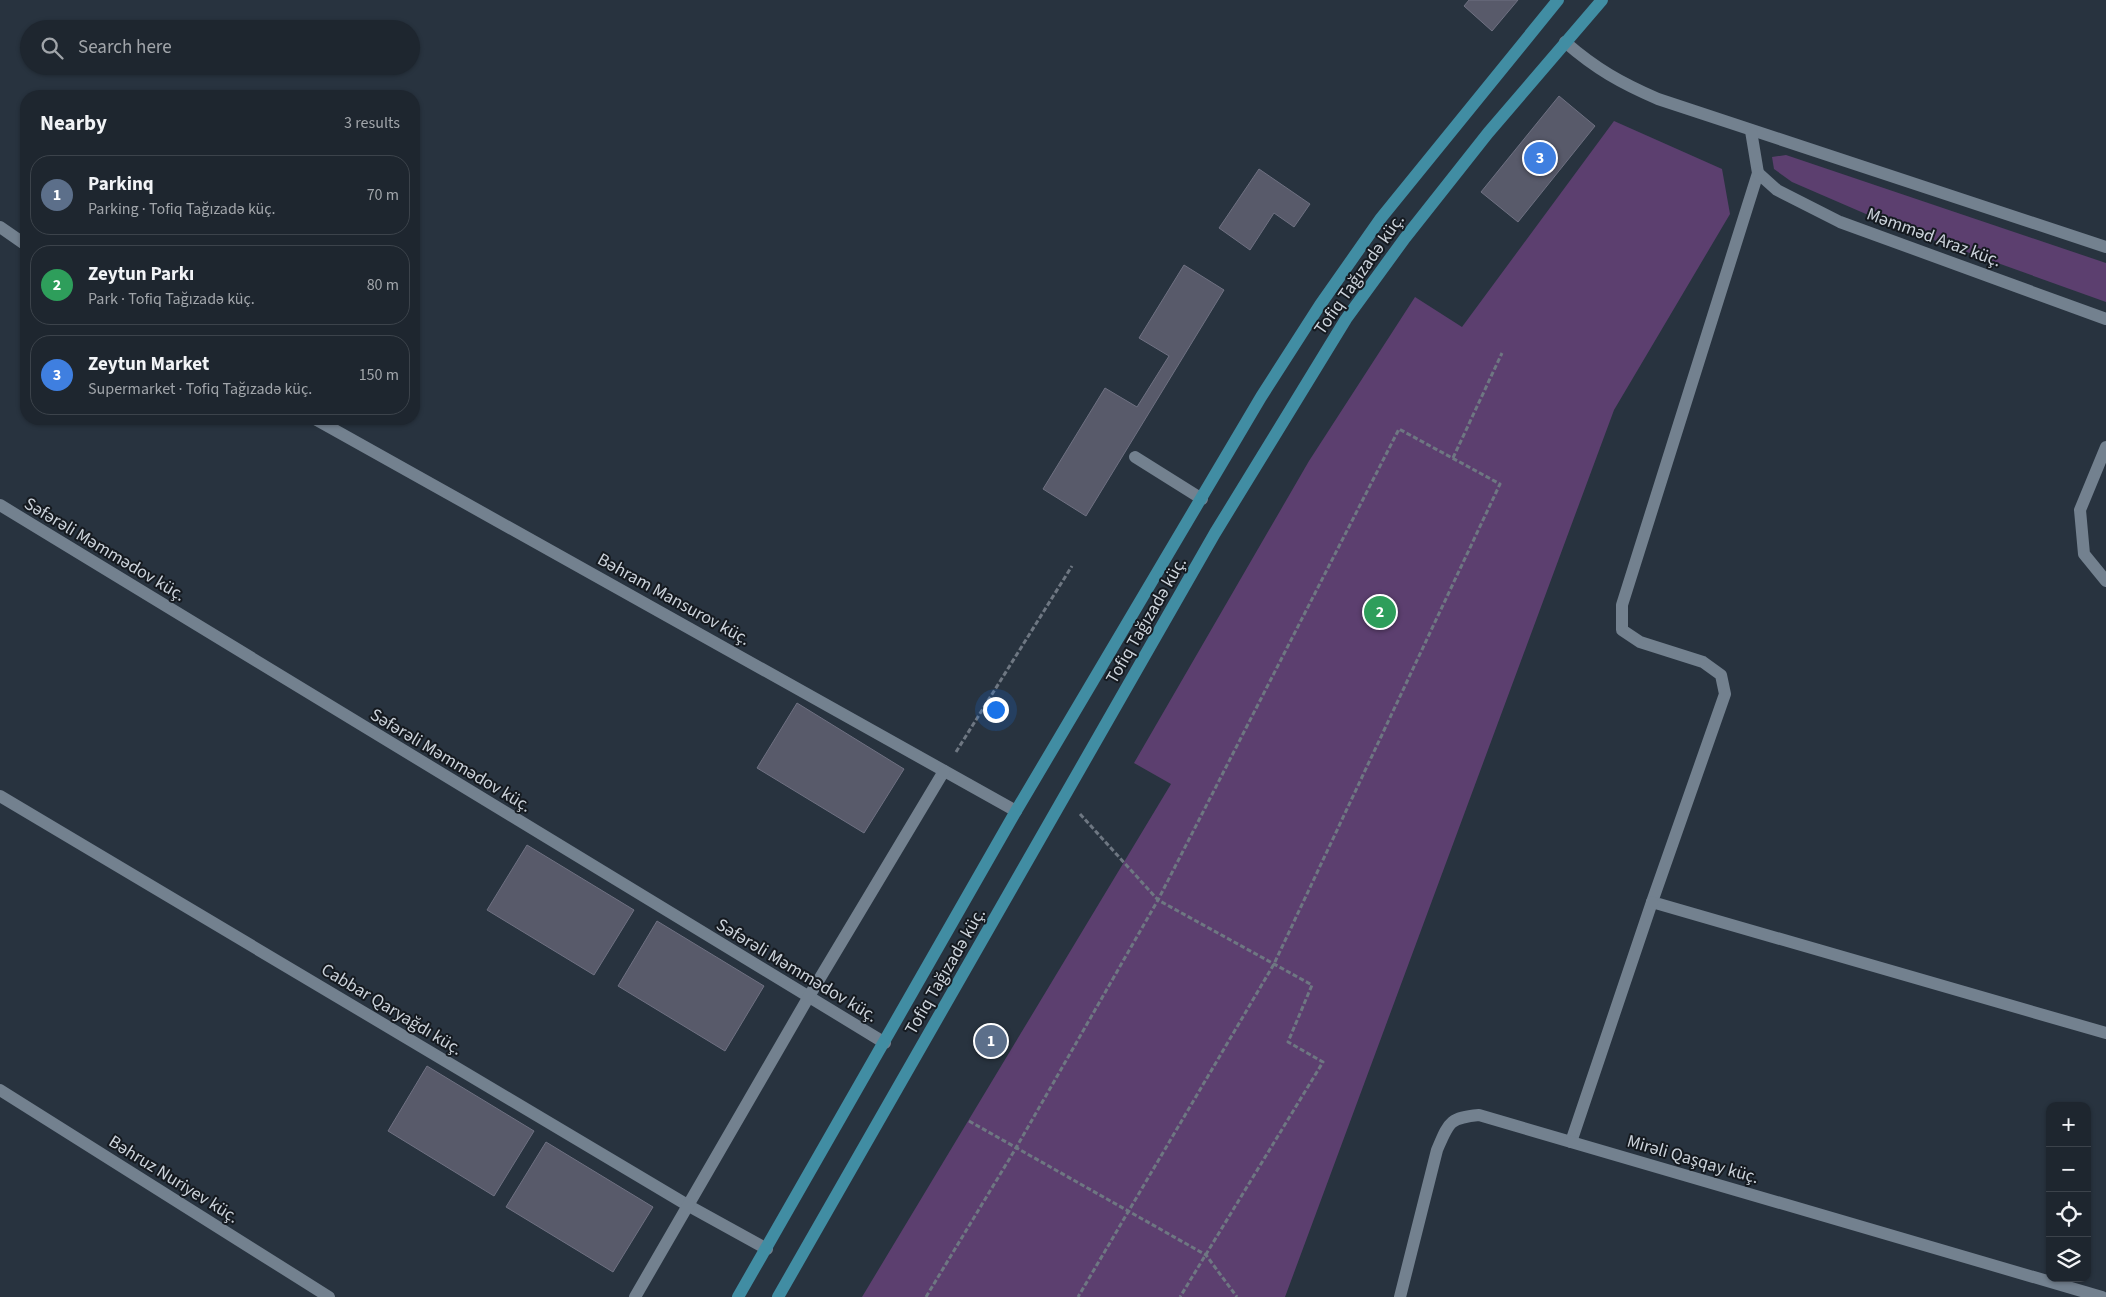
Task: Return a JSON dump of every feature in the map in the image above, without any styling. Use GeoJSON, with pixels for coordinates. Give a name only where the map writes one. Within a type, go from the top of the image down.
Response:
{"type":"FeatureCollection","features":[{"type":"Feature","properties":{"kind":"main road","name":"Tofiq Tağızadə küç."},"geometry":{"type":"LineString","coordinates":[[738,1297],[1016,811],[1272,380],[1381,218],[1558,0]]}},
{"type":"Feature","properties":{"kind":"main road","name":"Tofiq Tağızadə küç."},"geometry":{"type":"LineString","coordinates":[[778,1297],[1215,532],[1346,319],[1404,238],[1565,42],[1602,0]]}},
{"type":"Feature","properties":{"kind":"street"},"geometry":{"type":"LineString","coordinates":[[1565,42],[1592,65],[1618,82],[1658,99],[2106,247]]}},
{"type":"Feature","properties":{"kind":"street"},"geometry":{"type":"LineString","coordinates":[[1571,1142],[1725,694],[1721,675],[1703,662],[1640,642],[1622,630],[1622,604],[1758,173],[1751,131]]}},
{"type":"Feature","properties":{"kind":"street","name":"Məmməd Araz küç."},"geometry":{"type":"LineString","coordinates":[[1758,173],[1777,190],[1840,222],[2106,319]]}},
{"type":"Feature","properties":{"kind":"street"},"geometry":{"type":"LineString","coordinates":[[0,227],[20,241]]}},
{"type":"Feature","properties":{"kind":"street","name":"Bəhram Mansurov küç."},"geometry":{"type":"LineString","coordinates":[[326,425],[1016,811]]}},
{"type":"Feature","properties":{"kind":"street"},"geometry":{"type":"LineString","coordinates":[[2106,447],[2080,510],[2084,554],[2106,581]]}},
{"type":"Feature","properties":{"kind":"street"},"geometry":{"type":"LineString","coordinates":[[1135,457],[1202,500]]}},
{"type":"Feature","properties":{"kind":"street","name":"Səfərəli Məmmədov küç."},"geometry":{"type":"LineString","coordinates":[[0,505],[884,1043]]}},
{"type":"Feature","properties":{"kind":"street"},"geometry":{"type":"LineString","coordinates":[[635,1297],[808,998],[944,771]]}},
{"type":"Feature","properties":{"kind":"street","name":"Cabbar Qaryağdı küç."},"geometry":{"type":"LineString","coordinates":[[0,796],[688,1206],[767,1249]]}},
{"type":"Feature","properties":{"kind":"street"},"geometry":{"type":"LineString","coordinates":[[1652,902],[2106,1033]]}},
{"type":"Feature","properties":{"kind":"street","name":"Bəhruz Nuriyev küç."},"geometry":{"type":"LineString","coordinates":[[0,1090],[329,1297]]}},
{"type":"Feature","properties":{"kind":"street","name":"Mirəli Qaşqay küç."},"geometry":{"type":"LineString","coordinates":[[1400,1297],[1437,1150],[1446,1127],[1458,1117],[1479,1115],[2102,1297]]}},
{"type":"Feature","properties":{"kind":"path"},"geometry":{"type":"LineString","coordinates":[[1453,458],[1502,353]]}},
{"type":"Feature","properties":{"kind":"path"},"geometry":{"type":"LineString","coordinates":[[926,1297],[1016,1148],[1158,900],[1399,429],[1500,484],[1274,964],[1078,1297]]}},
{"type":"Feature","properties":{"kind":"path"},"geometry":{"type":"LineString","coordinates":[[944,771],[1072,566]]}},
{"type":"Feature","properties":{"kind":"path"},"geometry":{"type":"LineString","coordinates":[[1065,797],[1158,900],[1312,985],[1288,1042],[1323,1062],[1180,1297]]}},
{"type":"Feature","properties":{"kind":"path"},"geometry":{"type":"LineString","coordinates":[[969,1121],[1206,1255],[1237,1297]]}},
{"type":"Feature","properties":{"kind":"shaded area"},"geometry":{"type":"Polygon","coordinates":[[[1614,121],[1722,169],[1730,214],[1614,410],[1285,1297],[862,1297],[1171,784],[1134,763],[1309,461],[1415,297],[1462,327],[1614,121]]]}},
{"type":"Feature","properties":{"kind":"shaded area"},"geometry":{"type":"Polygon","coordinates":[[[1786,155],[2106,263],[2106,302],[1889,224],[1792,182],[1774,169],[1772,157],[1786,155]]]}},
{"type":"Feature","properties":{"kind":"building"},"geometry":{"type":"Polygon","coordinates":[[[1469,0],[1518,0],[1492,31],[1464,6],[1469,0]]]}},
{"type":"Feature","properties":{"kind":"building"},"geometry":{"type":"Polygon","coordinates":[[[1559,96],[1595,126],[1518,222],[1481,192],[1559,96]]]}},
{"type":"Feature","properties":{"kind":"building"},"geometry":{"type":"Polygon","coordinates":[[[1259,169],[1310,204],[1294,227],[1274,213],[1250,250],[1219,228],[1259,169]]]}},
{"type":"Feature","properties":{"kind":"building"},"geometry":{"type":"Polygon","coordinates":[[[1184,265],[1224,290],[1086,516],[1043,489],[1105,388],[1137,407],[1169,356],[1139,338],[1184,265]]]}},
{"type":"Feature","properties":{"kind":"building"},"geometry":{"type":"Polygon","coordinates":[[[797,703],[904,769],[864,833],[757,768],[797,703]]]}},
{"type":"Feature","properties":{"kind":"building"},"geometry":{"type":"Polygon","coordinates":[[[527,845],[634,910],[594,975],[487,910],[527,845]]]}},
{"type":"Feature","properties":{"kind":"building"},"geometry":{"type":"Polygon","coordinates":[[[657,921],[764,986],[725,1051],[618,986],[657,921]]]}},
{"type":"Feature","properties":{"kind":"building"},"geometry":{"type":"Polygon","coordinates":[[[427,1066],[534,1131],[494,1196],[388,1131],[427,1066]]]}},
{"type":"Feature","properties":{"kind":"building"},"geometry":{"type":"Polygon","coordinates":[[[546,1142],[653,1207],[613,1272],[506,1207],[546,1142]]]}},
{"type":"Feature","properties":{"kind":"place","name":"Zeytun Market"},"geometry":{"type":"Point","coordinates":[1540,158]}},
{"type":"Feature","properties":{"kind":"place","name":"Zeytun Parkı"},"geometry":{"type":"Point","coordinates":[1380,612]}},
{"type":"Feature","properties":{"kind":"place","name":"Parkinq"},"geometry":{"type":"Point","coordinates":[991,1041]}}]}
